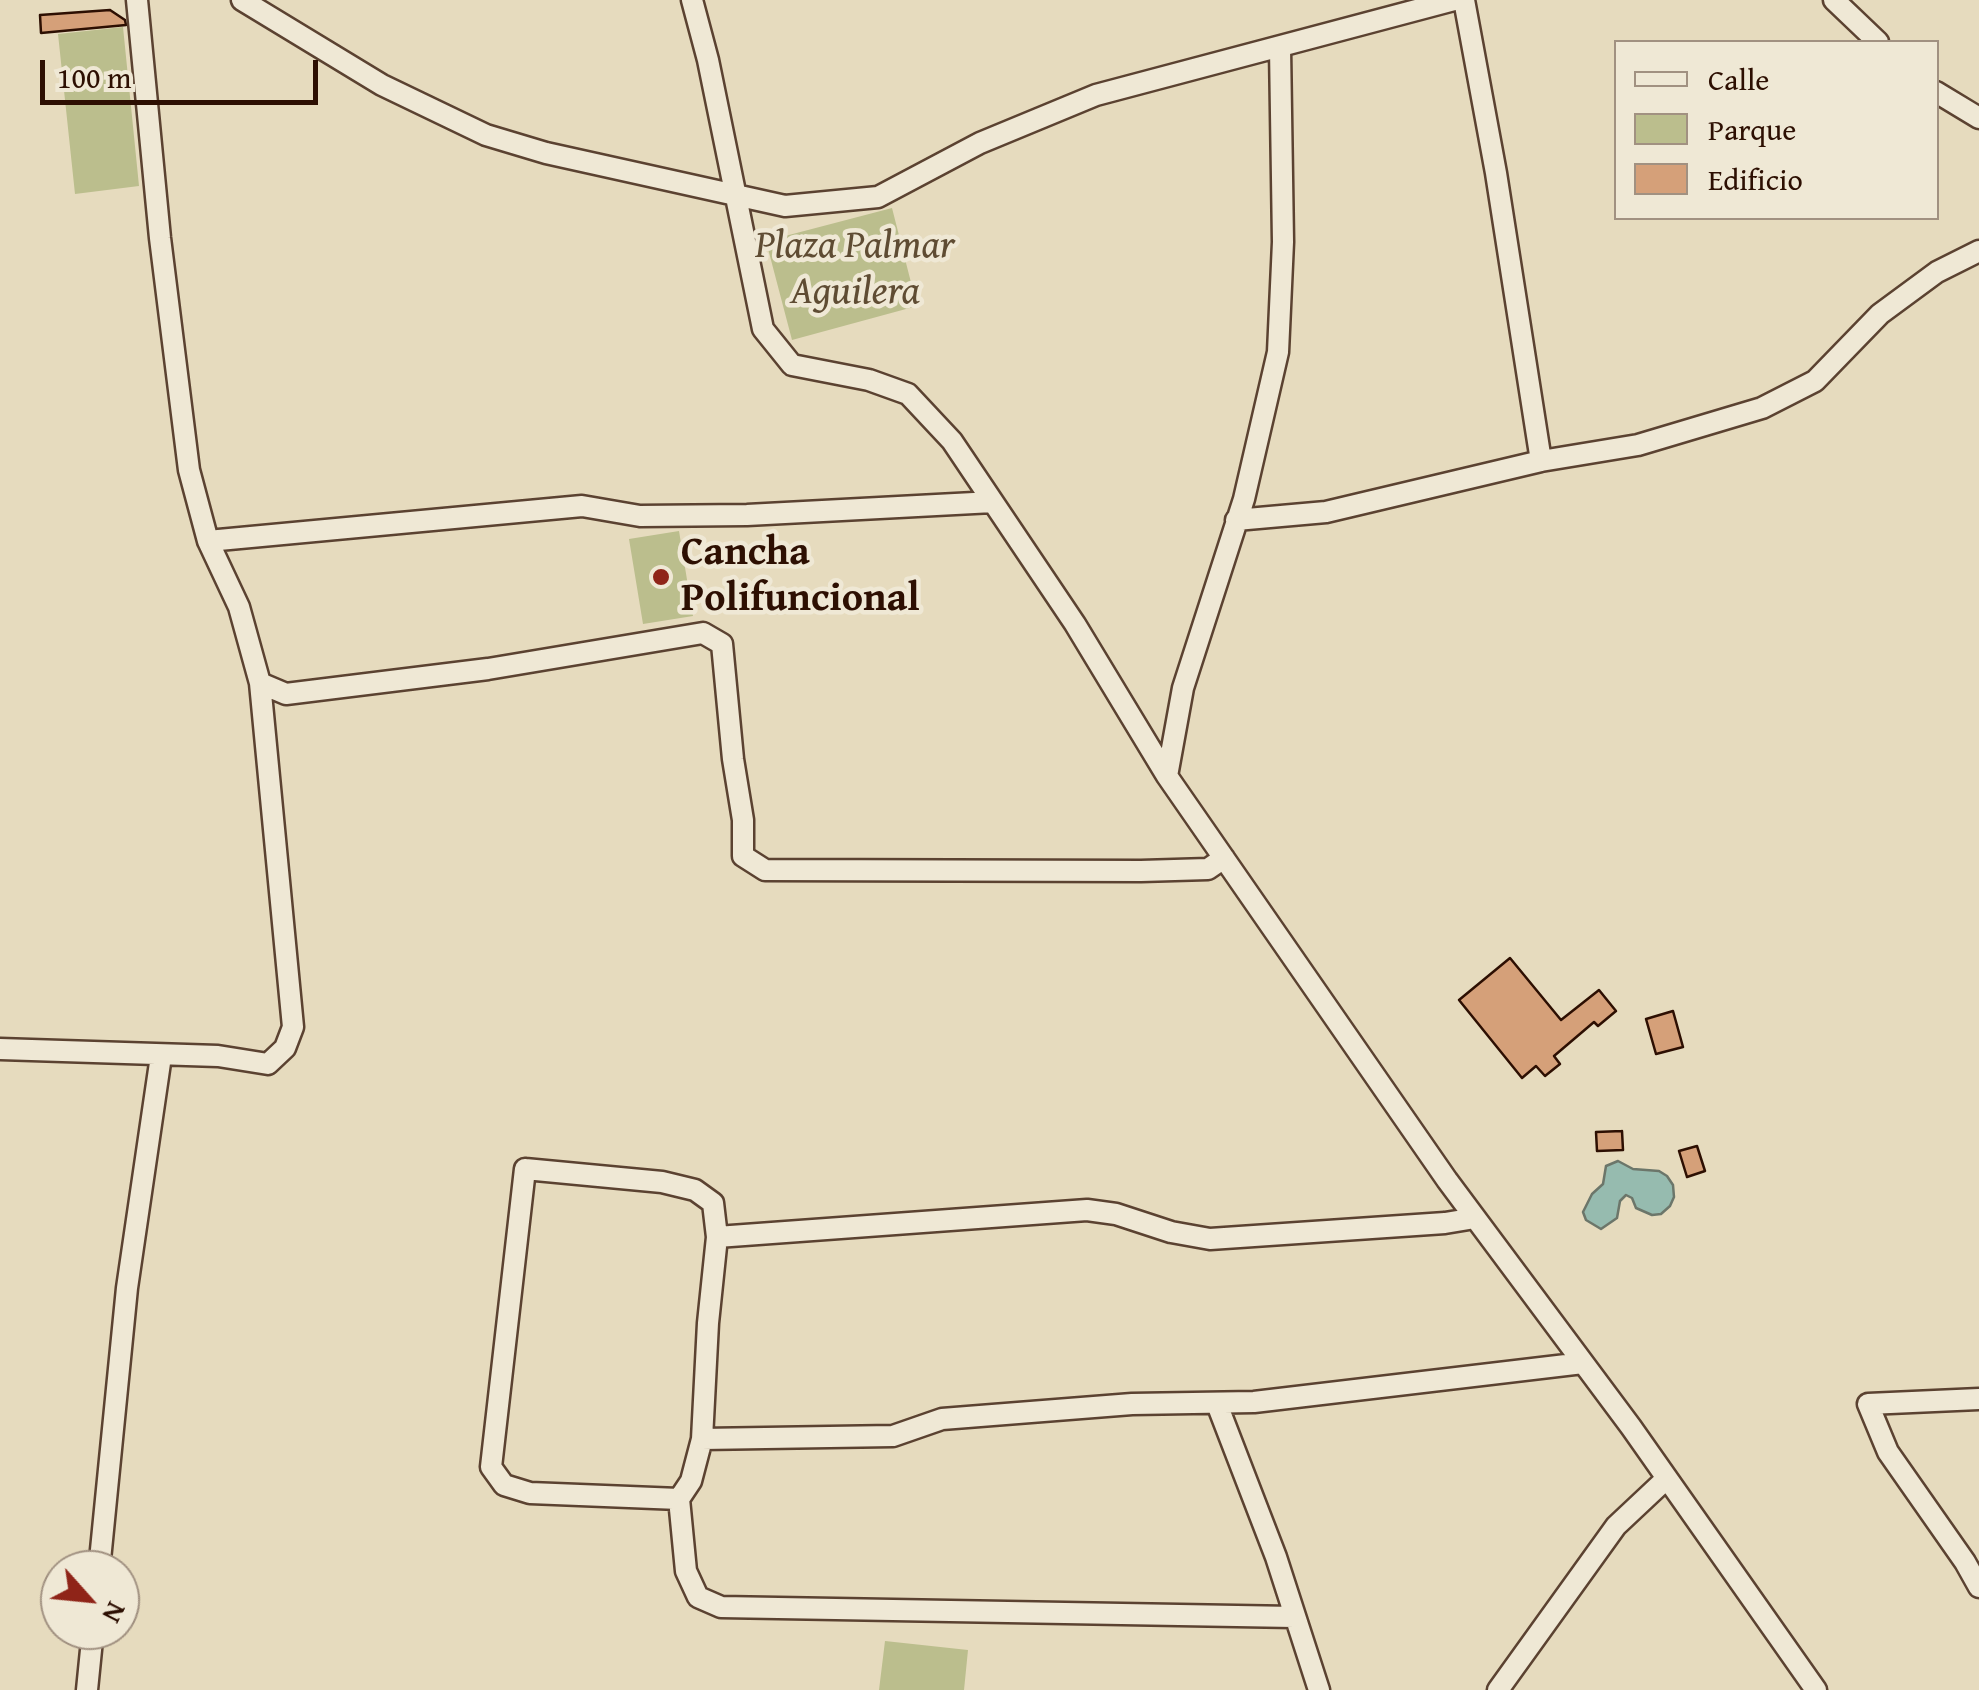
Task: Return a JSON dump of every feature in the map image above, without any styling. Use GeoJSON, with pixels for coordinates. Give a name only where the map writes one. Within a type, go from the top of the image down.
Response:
{"type":"FeatureCollection","features":[{"type":"Feature","properties":{"kind":"street"},"geometry":{"type":"LineString","coordinates":[[0,1049],[218,1056],[268,1064],[285,1048],[293,1026],[260,683],[238,607],[208,541],[189,470],[160,238],[138,0]]}},
{"type":"Feature","properties":{"kind":"street"},"geometry":{"type":"LineString","coordinates":[[242,0],[382,85],[486,135],[785,206],[878,197],[980,143],[1096,95],[1454,0]]}},
{"type":"Feature","properties":{"kind":"street"},"geometry":{"type":"LineString","coordinates":[[692,0],[763,330],[792,366],[869,380],[908,394],[952,441],[1075,624],[1168,776],[1224,858],[1475,1218],[1816,1690]]}},
{"type":"Feature","properties":{"kind":"street"},"geometry":{"type":"LineString","coordinates":[[1464,0],[1496,173],[1541,462]]}},
{"type":"Feature","properties":{"kind":"street"},"geometry":{"type":"LineString","coordinates":[[1834,0],[1876,40]]}},
{"type":"Feature","properties":{"kind":"street"},"geometry":{"type":"LineString","coordinates":[[1168,776],[1183,688],[1236,520],[1278,352],[1284,242],[1280,48]]}},
{"type":"Feature","properties":{"kind":"street"},"geometry":{"type":"LineString","coordinates":[[1939,94],[1979,118]]}},
{"type":"Feature","properties":{"kind":"street"},"geometry":{"type":"LineString","coordinates":[[1236,520],[1326,512],[1541,462],[1638,445],[1762,408],[1815,381],[1880,314],[1937,272],[1979,250]]}},
{"type":"Feature","properties":{"kind":"street"},"geometry":{"type":"LineString","coordinates":[[208,541],[582,506],[640,516],[676,516],[994,502]]}},
{"type":"Feature","properties":{"kind":"street"},"geometry":{"type":"LineString","coordinates":[[260,683],[286,694],[488,669],[703,634],[722,644],[732,759],[743,820],[743,856],[765,870],[1141,871],[1208,869],[1224,858]]}},
{"type":"Feature","properties":{"kind":"street"},"geometry":{"type":"LineString","coordinates":[[101,1550],[127,1288],[161,1056]]}},
{"type":"Feature","properties":{"kind":"street"},"geometry":{"type":"LineString","coordinates":[[678,1499],[530,1494],[504,1485],[492,1466],[525,1170],[662,1182],[694,1190],[712,1203],[717,1236],[702,1439],[691,1480],[678,1499],[686,1572],[698,1597],[720,1607],[1294,1617]]}},
{"type":"Feature","properties":{"kind":"street"},"geometry":{"type":"LineString","coordinates":[[717,1236],[1087,1210],[1210,1238],[1475,1218]]}},
{"type":"Feature","properties":{"kind":"street"},"geometry":{"type":"LineString","coordinates":[[702,1439],[893,1436],[942,1419],[1132,1404],[1217,1404],[1324,1395],[1582,1362]]}},
{"type":"Feature","properties":{"kind":"street"},"geometry":{"type":"LineString","coordinates":[[1979,1398],[1868,1404],[1888,1452],[1979,1587]]}},
{"type":"Feature","properties":{"kind":"street"},"geometry":{"type":"LineString","coordinates":[[1217,1404],[1276,1558],[1319,1690]]}},
{"type":"Feature","properties":{"kind":"street"},"geometry":{"type":"LineString","coordinates":[[1498,1690],[1616,1526],[1665,1480]]}},
{"type":"Feature","properties":{"kind":"street"},"geometry":{"type":"LineString","coordinates":[[87,1690],[91,1650]]}},
{"type":"Feature","properties":{"kind":"green space"},"geometry":{"type":"Polygon","coordinates":[[[123,27],[139,186],[75,194],[58,34],[123,27]]]}},
{"type":"Feature","properties":{"kind":"green space","name":"Plaza Palmar Aguilera"},"geometry":{"type":"Polygon","coordinates":[[[892,208],[917,306],[792,340],[766,241],[892,208]]]}},
{"type":"Feature","properties":{"kind":"green space","name":"Cancha Polifuncional"},"geometry":{"type":"Polygon","coordinates":[[[679,531],[693,616],[643,624],[629,539],[679,531]]]}},
{"type":"Feature","properties":{"kind":"green space"},"geometry":{"type":"Polygon","coordinates":[[[885,1641],[968,1650],[964,1690],[879,1690],[885,1641]]]}},
{"type":"Feature","properties":{"kind":"water"},"geometry":{"type":"Polygon","coordinates":[[[1618,1161],[1633,1169],[1659,1171],[1667,1176],[1674,1197],[1661,1214],[1652,1215],[1636,1208],[1626,1195],[1620,1201],[1617,1218],[1601,1229],[1586,1220],[1583,1212],[1592,1194],[1603,1184],[1606,1166],[1618,1161]]]}},
{"type":"Feature","properties":{"kind":"building"},"geometry":{"type":"Polygon","coordinates":[[[110,10],[126,25],[41,33],[40,15],[110,10]]]}},
{"type":"Feature","properties":{"kind":"building"},"geometry":{"type":"Polygon","coordinates":[[[1510,958],[1561,1020],[1599,990],[1616,1011],[1598,1026],[1594,1022],[1554,1056],[1560,1064],[1545,1076],[1536,1066],[1522,1078],[1459,1000],[1510,958]]]}},
{"type":"Feature","properties":{"kind":"building"},"geometry":{"type":"Polygon","coordinates":[[[1673,1011],[1683,1047],[1656,1054],[1646,1019],[1673,1011]]]}},
{"type":"Feature","properties":{"kind":"building"},"geometry":{"type":"Polygon","coordinates":[[[1622,1131],[1623,1150],[1597,1151],[1596,1132],[1622,1131]]]}},
{"type":"Feature","properties":{"kind":"building"},"geometry":{"type":"Polygon","coordinates":[[[1697,1146],[1705,1171],[1687,1177],[1679,1151],[1697,1146]]]}},
{"type":"Feature","properties":{"kind":"place","name":"Cancha Polifuncional"},"geometry":{"type":"Point","coordinates":[661,577]}}]}
